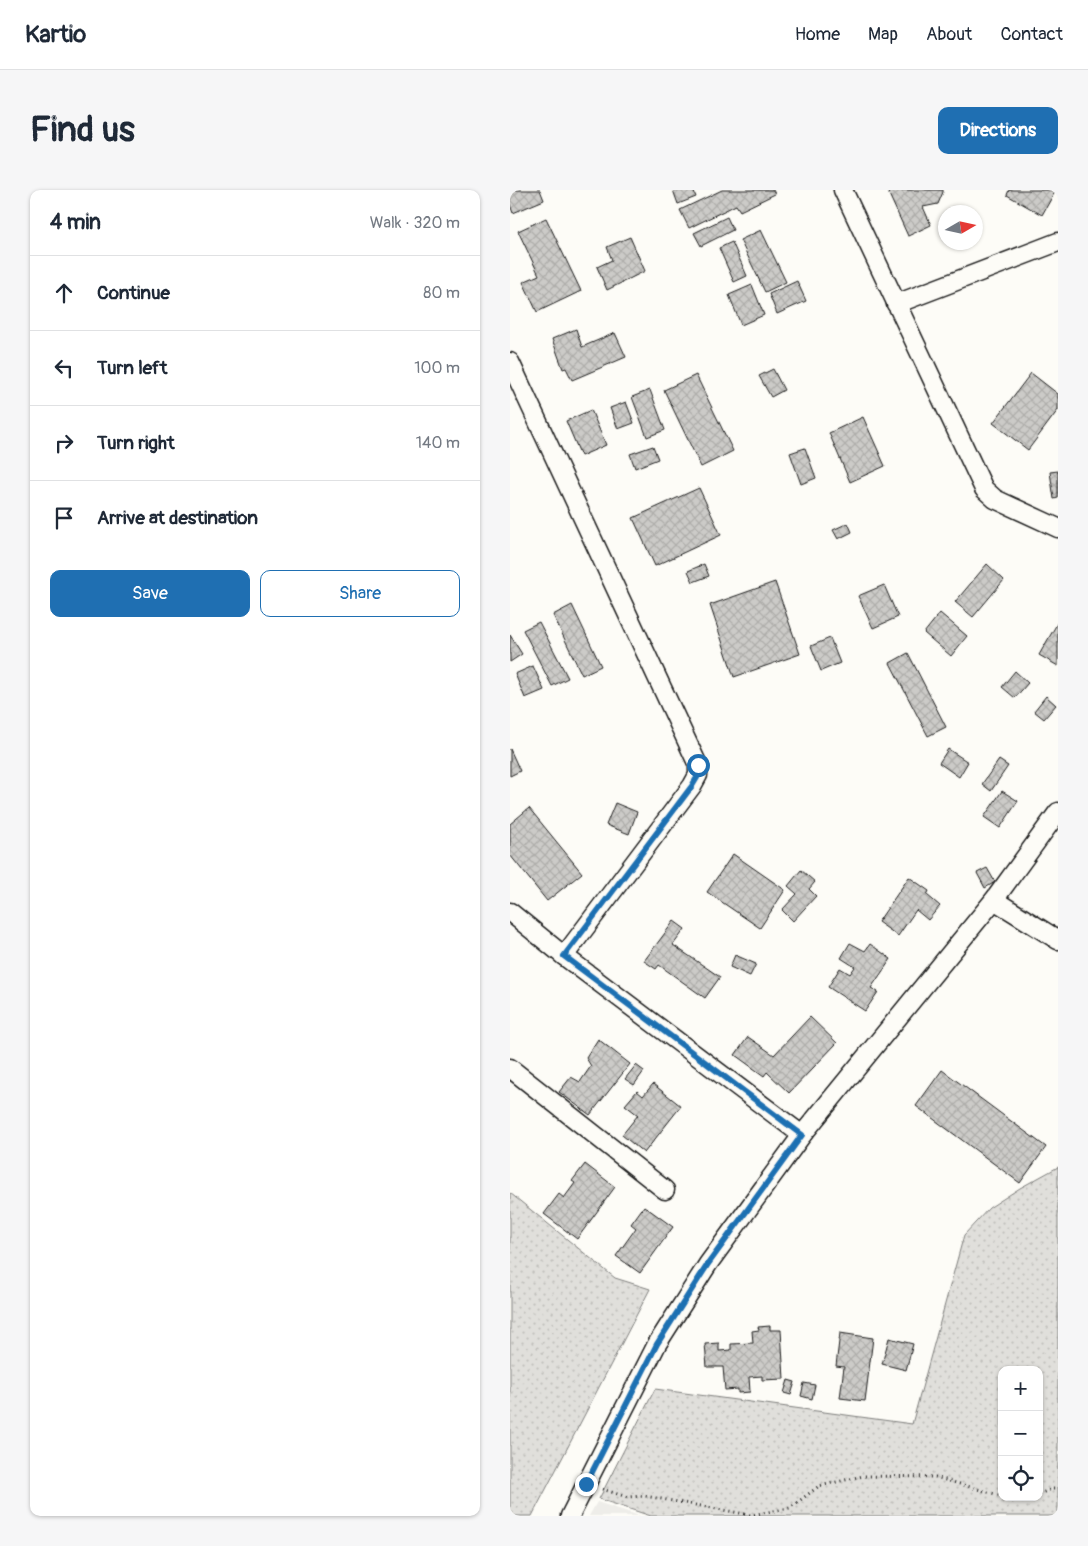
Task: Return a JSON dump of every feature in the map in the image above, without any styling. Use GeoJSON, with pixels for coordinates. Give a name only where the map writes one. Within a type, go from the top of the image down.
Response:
{"type":"FeatureCollection","features":[{"type":"Feature","properties":{"kind":"street"},"geometry":{"type":"LineString","coordinates":[[844,190],[984,489],[995,499],[1058,528]]}},
{"type":"Feature","properties":{"kind":"street"},"geometry":{"type":"LineString","coordinates":[[896,304],[1058,242]]}},
{"type":"Feature","properties":{"kind":"street"},"geometry":{"type":"LineString","coordinates":[[510,362],[698,765],[698,776],[692,786],[564,956]]}},
{"type":"Feature","properties":{"kind":"street"},"geometry":{"type":"LineString","coordinates":[[570,1516],[657,1344],[708,1264],[802,1135],[994,900],[1058,812]]}},
{"type":"Feature","properties":{"kind":"street"},"geometry":{"type":"LineString","coordinates":[[994,900],[1058,940]]}},
{"type":"Feature","properties":{"kind":"street"},"geometry":{"type":"LineString","coordinates":[[510,912],[564,956],[802,1135]]}},
{"type":"Feature","properties":{"kind":"street"},"geometry":{"type":"LineString","coordinates":[[510,1068],[665,1190]]}},
{"type":"Feature","properties":{"kind":"path"},"geometry":{"type":"LineString","coordinates":[[586,1484],[627,1497],[645,1496],[751,1515],[790,1508],[819,1486],[863,1476],[935,1477],[998,1495]]}},
{"type":"Feature","properties":{"kind":"path"},"geometry":{"type":"LineString","coordinates":[[1043,1492],[1058,1489]]}},
{"type":"Feature","properties":{"kind":"shaded area"},"geometry":{"type":"Polygon","coordinates":[[[1058,1167],[1058,1516],[651,1516],[599,1499],[655,1389],[912,1424],[964,1235],[989,1208],[1058,1167]]]}},
{"type":"Feature","properties":{"kind":"shaded area"},"geometry":{"type":"Polygon","coordinates":[[[510,1193],[615,1278],[650,1289],[532,1516],[510,1516],[510,1193]]]}},
{"type":"Feature","properties":{"kind":"shaded area"},"geometry":{"type":"Polygon","coordinates":[[[597,1502],[640,1516],[589,1516],[597,1502]]]}},
{"type":"Feature","properties":{"kind":"building"},"geometry":{"type":"Polygon","coordinates":[[[510,190],[540,190],[544,200],[513,213],[510,205],[510,190]]]}},
{"type":"Feature","properties":{"kind":"building"},"geometry":{"type":"Polygon","coordinates":[[[673,190],[693,190],[696,197],[678,204],[673,190]]]}},
{"type":"Feature","properties":{"kind":"building"},"geometry":{"type":"Polygon","coordinates":[[[722,190],[773,190],[775,194],[740,211],[736,205],[689,228],[680,210],[722,190]]]}},
{"type":"Feature","properties":{"kind":"building"},"geometry":{"type":"Polygon","coordinates":[[[887,190],[943,190],[938,204],[923,207],[931,225],[908,236],[887,190]]]}},
{"type":"Feature","properties":{"kind":"building"},"geometry":{"type":"Polygon","coordinates":[[[1009,190],[1056,190],[1042,215],[1007,195],[1009,190]]]}},
{"type":"Feature","properties":{"kind":"building"},"geometry":{"type":"Polygon","coordinates":[[[727,217],[733,230],[701,246],[694,233],[727,217]]]}},
{"type":"Feature","properties":{"kind":"building"},"geometry":{"type":"Polygon","coordinates":[[[546,218],[581,291],[537,312],[523,282],[539,275],[518,231],[546,218]]]}},
{"type":"Feature","properties":{"kind":"building"},"geometry":{"type":"Polygon","coordinates":[[[761,230],[786,282],[765,292],[740,240],[761,230]]]}},
{"type":"Feature","properties":{"kind":"building"},"geometry":{"type":"Polygon","coordinates":[[[630,237],[645,271],[607,290],[597,267],[612,260],[607,247],[630,237]]]}},
{"type":"Feature","properties":{"kind":"building"},"geometry":{"type":"Polygon","coordinates":[[[732,242],[747,276],[734,282],[719,248],[732,242]]]}},
{"type":"Feature","properties":{"kind":"building"},"geometry":{"type":"Polygon","coordinates":[[[797,281],[806,301],[777,314],[769,294],[797,281]]]}},
{"type":"Feature","properties":{"kind":"building"},"geometry":{"type":"Polygon","coordinates":[[[752,285],[764,315],[741,325],[729,295],[752,285]]]}},
{"type":"Feature","properties":{"kind":"building"},"geometry":{"type":"Polygon","coordinates":[[[576,329],[582,347],[615,333],[626,357],[572,380],[566,368],[563,369],[552,339],[576,329]]]}},
{"type":"Feature","properties":{"kind":"building"},"geometry":{"type":"Polygon","coordinates":[[[773,369],[784,390],[771,397],[759,376],[773,369]]]}},
{"type":"Feature","properties":{"kind":"building"},"geometry":{"type":"Polygon","coordinates":[[[1031,373],[1058,394],[1058,410],[1028,450],[993,423],[1031,373]]]}},
{"type":"Feature","properties":{"kind":"building"},"geometry":{"type":"Polygon","coordinates":[[[696,375],[733,451],[701,467],[664,390],[696,375]]]}},
{"type":"Feature","properties":{"kind":"building"},"geometry":{"type":"Polygon","coordinates":[[[650,390],[665,430],[647,437],[632,397],[650,390]]]}},
{"type":"Feature","properties":{"kind":"building"},"geometry":{"type":"Polygon","coordinates":[[[626,402],[634,423],[618,429],[610,408],[626,402]]]}},
{"type":"Feature","properties":{"kind":"building"},"geometry":{"type":"Polygon","coordinates":[[[591,410],[606,445],[581,456],[566,421],[591,410]]]}},
{"type":"Feature","properties":{"kind":"building"},"geometry":{"type":"Polygon","coordinates":[[[863,417],[885,466],[850,482],[829,433],[863,417]]]}},
{"type":"Feature","properties":{"kind":"building"},"geometry":{"type":"Polygon","coordinates":[[[653,446],[658,459],[635,468],[630,454],[653,446]]]}},
{"type":"Feature","properties":{"kind":"building"},"geometry":{"type":"Polygon","coordinates":[[[805,448],[816,478],[801,484],[790,453],[805,448]]]}},
{"type":"Feature","properties":{"kind":"building"},"geometry":{"type":"Polygon","coordinates":[[[1058,471],[1058,498],[1054,499],[1050,472],[1058,471]]]}},
{"type":"Feature","properties":{"kind":"building"},"geometry":{"type":"Polygon","coordinates":[[[699,488],[721,535],[655,566],[633,518],[699,488]]]}},
{"type":"Feature","properties":{"kind":"building"},"geometry":{"type":"Polygon","coordinates":[[[848,523],[852,532],[838,539],[833,530],[848,523]]]}},
{"type":"Feature","properties":{"kind":"building"},"geometry":{"type":"Polygon","coordinates":[[[704,564],[709,576],[693,582],[688,571],[704,564]]]}},
{"type":"Feature","properties":{"kind":"building"},"geometry":{"type":"Polygon","coordinates":[[[987,564],[1004,580],[973,617],[955,602],[987,564]]]}},
{"type":"Feature","properties":{"kind":"building"},"geometry":{"type":"Polygon","coordinates":[[[775,582],[800,654],[734,677],[710,605],[775,582]]]}},
{"type":"Feature","properties":{"kind":"building"},"geometry":{"type":"Polygon","coordinates":[[[884,585],[898,617],[873,628],[858,596],[884,585]]]}},
{"type":"Feature","properties":{"kind":"building"},"geometry":{"type":"Polygon","coordinates":[[[572,605],[601,666],[582,675],[553,615],[572,605]]]}},
{"type":"Feature","properties":{"kind":"building"},"geometry":{"type":"Polygon","coordinates":[[[940,613],[967,636],[951,656],[924,633],[940,613]]]}},
{"type":"Feature","properties":{"kind":"building"},"geometry":{"type":"Polygon","coordinates":[[[539,622],[568,678],[552,686],[523,630],[539,622]]]}},
{"type":"Feature","properties":{"kind":"building"},"geometry":{"type":"Polygon","coordinates":[[[1058,622],[1058,666],[1039,655],[1058,622]]]}},
{"type":"Feature","properties":{"kind":"building"},"geometry":{"type":"Polygon","coordinates":[[[510,635],[522,654],[510,662],[510,635]]]}},
{"type":"Feature","properties":{"kind":"building"},"geometry":{"type":"Polygon","coordinates":[[[830,638],[840,663],[821,671],[811,646],[830,638]]]}},
{"type":"Feature","properties":{"kind":"building"},"geometry":{"type":"Polygon","coordinates":[[[908,653],[946,727],[928,736],[890,663],[908,653]]]}},
{"type":"Feature","properties":{"kind":"building"},"geometry":{"type":"Polygon","coordinates":[[[533,666],[544,690],[525,698],[515,674],[533,666]]]}},
{"type":"Feature","properties":{"kind":"building"},"geometry":{"type":"Polygon","coordinates":[[[1015,671],[1028,683],[1015,698],[1002,687],[1015,671]]]}},
{"type":"Feature","properties":{"kind":"building"},"geometry":{"type":"Polygon","coordinates":[[[1046,696],[1056,705],[1044,719],[1034,711],[1046,696]]]}},
{"type":"Feature","properties":{"kind":"building"},"geometry":{"type":"Polygon","coordinates":[[[510,749],[520,771],[510,776],[510,749]]]}},
{"type":"Feature","properties":{"kind":"building"},"geometry":{"type":"Polygon","coordinates":[[[948,749],[968,762],[959,777],[939,763],[948,749]]]}},
{"type":"Feature","properties":{"kind":"building"},"geometry":{"type":"Polygon","coordinates":[[[999,760],[1008,766],[991,791],[982,784],[999,760]]]}},
{"type":"Feature","properties":{"kind":"building"},"geometry":{"type":"Polygon","coordinates":[[[1002,791],[1018,801],[1000,828],[984,817],[1002,791]]]}},
{"type":"Feature","properties":{"kind":"building"},"geometry":{"type":"Polygon","coordinates":[[[615,803],[637,812],[629,834],[606,825],[615,803]]]}},
{"type":"Feature","properties":{"kind":"building"},"geometry":{"type":"Polygon","coordinates":[[[529,808],[582,873],[547,901],[510,855],[510,824],[529,808]]]}},
{"type":"Feature","properties":{"kind":"building"},"geometry":{"type":"Polygon","coordinates":[[[733,854],[785,890],[760,928],[707,892],[733,854]]]}},
{"type":"Feature","properties":{"kind":"building"},"geometry":{"type":"Polygon","coordinates":[[[987,868],[995,882],[985,888],[977,873],[987,868]]]}},
{"type":"Feature","properties":{"kind":"building"},"geometry":{"type":"Polygon","coordinates":[[[801,870],[815,882],[809,889],[816,896],[793,921],[782,910],[797,894],[788,886],[801,870]]]}},
{"type":"Feature","properties":{"kind":"building"},"geometry":{"type":"Polygon","coordinates":[[[909,877],[929,891],[927,895],[940,906],[928,920],[916,910],[898,936],[878,922],[909,877]]]}},
{"type":"Feature","properties":{"kind":"building"},"geometry":{"type":"Polygon","coordinates":[[[674,921],[685,929],[673,945],[720,977],[705,998],[659,965],[656,969],[644,961],[674,921]]]}},
{"type":"Feature","properties":{"kind":"building"},"geometry":{"type":"Polygon","coordinates":[[[850,943],[865,951],[870,944],[891,959],[871,988],[878,992],[865,1011],[828,987],[840,968],[850,974],[855,967],[841,958],[850,943]]]}},
{"type":"Feature","properties":{"kind":"building"},"geometry":{"type":"Polygon","coordinates":[[[735,955],[756,964],[750,976],[730,967],[735,955]]]}},
{"type":"Feature","properties":{"kind":"building"},"geometry":{"type":"Polygon","coordinates":[[[810,1017],[837,1043],[789,1093],[767,1072],[764,1076],[735,1055],[748,1037],[774,1055],[810,1017]]]}},
{"type":"Feature","properties":{"kind":"building"},"geometry":{"type":"Polygon","coordinates":[[[598,1039],[630,1064],[590,1115],[559,1092],[571,1077],[580,1082],[591,1066],[586,1058],[598,1039]]]}},
{"type":"Feature","properties":{"kind":"building"},"geometry":{"type":"Polygon","coordinates":[[[636,1065],[644,1071],[634,1085],[625,1079],[636,1065]]]}},
{"type":"Feature","properties":{"kind":"building"},"geometry":{"type":"Polygon","coordinates":[[[942,1070],[1046,1147],[1020,1183],[916,1106],[942,1070]]]}},
{"type":"Feature","properties":{"kind":"building"},"geometry":{"type":"Polygon","coordinates":[[[653,1084],[681,1106],[644,1153],[622,1135],[638,1115],[625,1105],[637,1091],[643,1096],[653,1084]]]}},
{"type":"Feature","properties":{"kind":"building"},"geometry":{"type":"Polygon","coordinates":[[[585,1164],[615,1187],[577,1239],[544,1214],[559,1194],[564,1198],[575,1183],[572,1181],[585,1164]]]}},
{"type":"Feature","properties":{"kind":"building"},"geometry":{"type":"Polygon","coordinates":[[[644,1206],[673,1227],[640,1273],[616,1256],[636,1228],[631,1224],[644,1206]]]}},
{"type":"Feature","properties":{"kind":"building"},"geometry":{"type":"Polygon","coordinates":[[[770,1326],[770,1330],[781,1330],[784,1379],[762,1380],[762,1376],[749,1377],[750,1392],[738,1393],[738,1389],[725,1390],[723,1367],[707,1367],[705,1344],[719,1343],[719,1351],[731,1350],[731,1344],[753,1343],[752,1331],[759,1330],[758,1327],[770,1326]]]}},
{"type":"Feature","properties":{"kind":"building"},"geometry":{"type":"Polygon","coordinates":[[[840,1333],[873,1338],[865,1401],[840,1398],[844,1367],[836,1366],[840,1333]]]}},
{"type":"Feature","properties":{"kind":"building"},"geometry":{"type":"Polygon","coordinates":[[[889,1338],[913,1344],[906,1370],[882,1364],[889,1338]]]}},
{"type":"Feature","properties":{"kind":"building"},"geometry":{"type":"Polygon","coordinates":[[[788,1380],[795,1382],[791,1395],[784,1393],[788,1380]]]}},
{"type":"Feature","properties":{"kind":"building"},"geometry":{"type":"Polygon","coordinates":[[[804,1383],[815,1385],[812,1399],[801,1396],[804,1383]]]}},
{"type":"Feature","properties":{"kind":"route"},"geometry":{"type":"LineString","coordinates":[[586,1484],[657,1344],[708,1264],[802,1135],[564,956],[692,786],[698,776],[698,765]]}}]}
